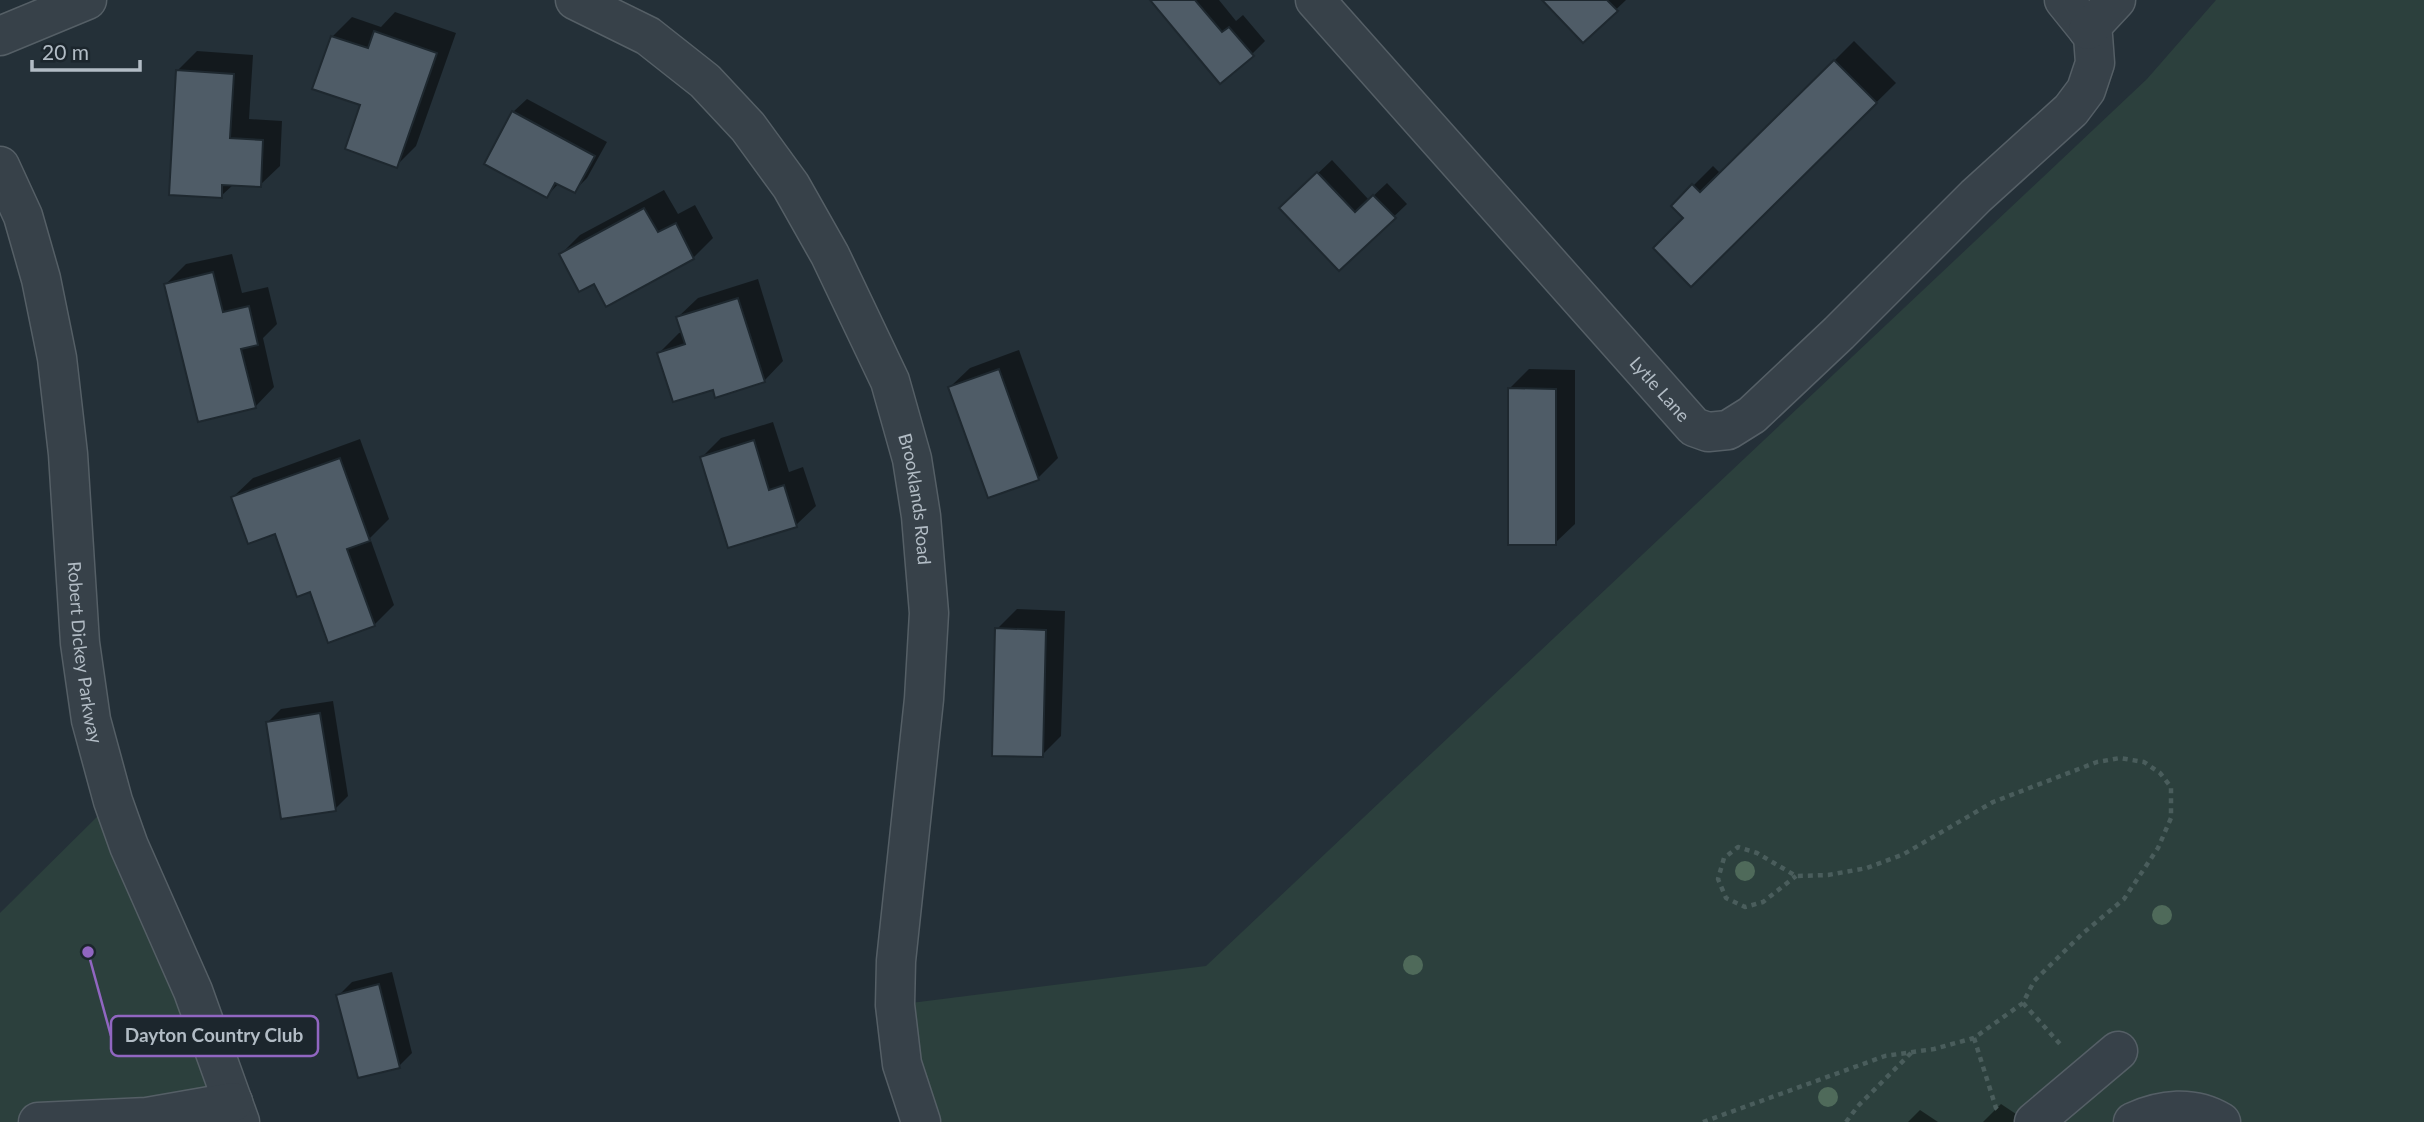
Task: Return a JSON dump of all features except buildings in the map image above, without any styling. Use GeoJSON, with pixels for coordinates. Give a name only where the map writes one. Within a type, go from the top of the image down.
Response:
{"type":"FeatureCollection","features":[{"type":"Feature","properties":{"kind":"street"},"geometry":{"type":"LineString","coordinates":[[0,36],[87,0]]}},
{"type":"Feature","properties":{"kind":"street","name":"Brooklands Road"},"geometry":{"type":"LineString","coordinates":[[575,0],[649,36],[705,81],[748,127],[791,186],[830,255],[890,380],[912,458],[921,516],[929,613],[924,699],[896,961],[895,1005],[902,1064],[921,1122]]}},
{"type":"Feature","properties":{"kind":"street","name":"Lytle Lane"},"geometry":{"type":"LineString","coordinates":[[1315,0],[1694,427],[1708,432],[1728,430],[1752,415],[1839,334],[1976,196],[2071,110],[2086,90],[2095,63],[2093,36],[2088,30]]}},
{"type":"Feature","properties":{"kind":"street"},"geometry":{"type":"LineString","coordinates":[[2064,0],[2088,30],[2116,0]]}},
{"type":"Feature","properties":{"kind":"street","name":"Robert Dickey Parkway"},"geometry":{"type":"LineString","coordinates":[[0,166],[23,215],[41,279],[57,358],[68,454],[80,643],[91,720],[113,801],[129,846],[193,991],[237,1112]]}},
{"type":"Feature","properties":{"kind":"street"},"geometry":{"type":"LineString","coordinates":[[2019,1118],[2118,1051]]}},
{"type":"Feature","properties":{"kind":"street"},"geometry":{"type":"LineString","coordinates":[[2133,1122],[2151,1114],[2174,1110],[2196,1112],[2221,1122]]}},
{"type":"Feature","properties":{"kind":"street"},"geometry":{"type":"LineString","coordinates":[[38,1122],[237,1112]]}},
{"type":"Feature","properties":{"kind":"path"},"geometry":{"type":"LineString","coordinates":[[1703,1122],[1885,1056],[1934,1049],[1974,1038],[2023,1003],[2034,981],[2082,934],[2124,899],[2158,848],[2171,818],[2171,787],[2160,773],[2144,762],[2120,758],[2097,762],[1993,802],[1904,853],[1867,868],[1828,875],[1796,876],[1757,853],[1738,847],[1724,858],[1717,879],[1726,898],[1745,907],[1763,902],[1796,876]]}},
{"type":"Feature","properties":{"kind":"path"},"geometry":{"type":"LineString","coordinates":[[2023,1003],[2060,1044]]}},
{"type":"Feature","properties":{"kind":"path"},"geometry":{"type":"LineString","coordinates":[[1974,1038],[1996,1108],[2019,1118]]}},
{"type":"Feature","properties":{"kind":"path"},"geometry":{"type":"LineString","coordinates":[[1846,1122],[1858,1105],[1912,1052]]}},
{"type":"Feature","properties":{"kind":"green space"},"geometry":{"type":"Polygon","coordinates":[[[2216,0],[2424,0],[2424,1122],[921,1122],[895,1005],[1206,966],[2147,79],[2216,0]]]}},
{"type":"Feature","properties":{"kind":"green space"},"geometry":{"type":"Polygon","coordinates":[[[113,801],[240,1122],[0,1122],[0,913],[113,801]]]}},
{"type":"Feature","properties":{"kind":"place","name":"Dayton Country Club"},"geometry":{"type":"Point","coordinates":[88,952]}}]}
